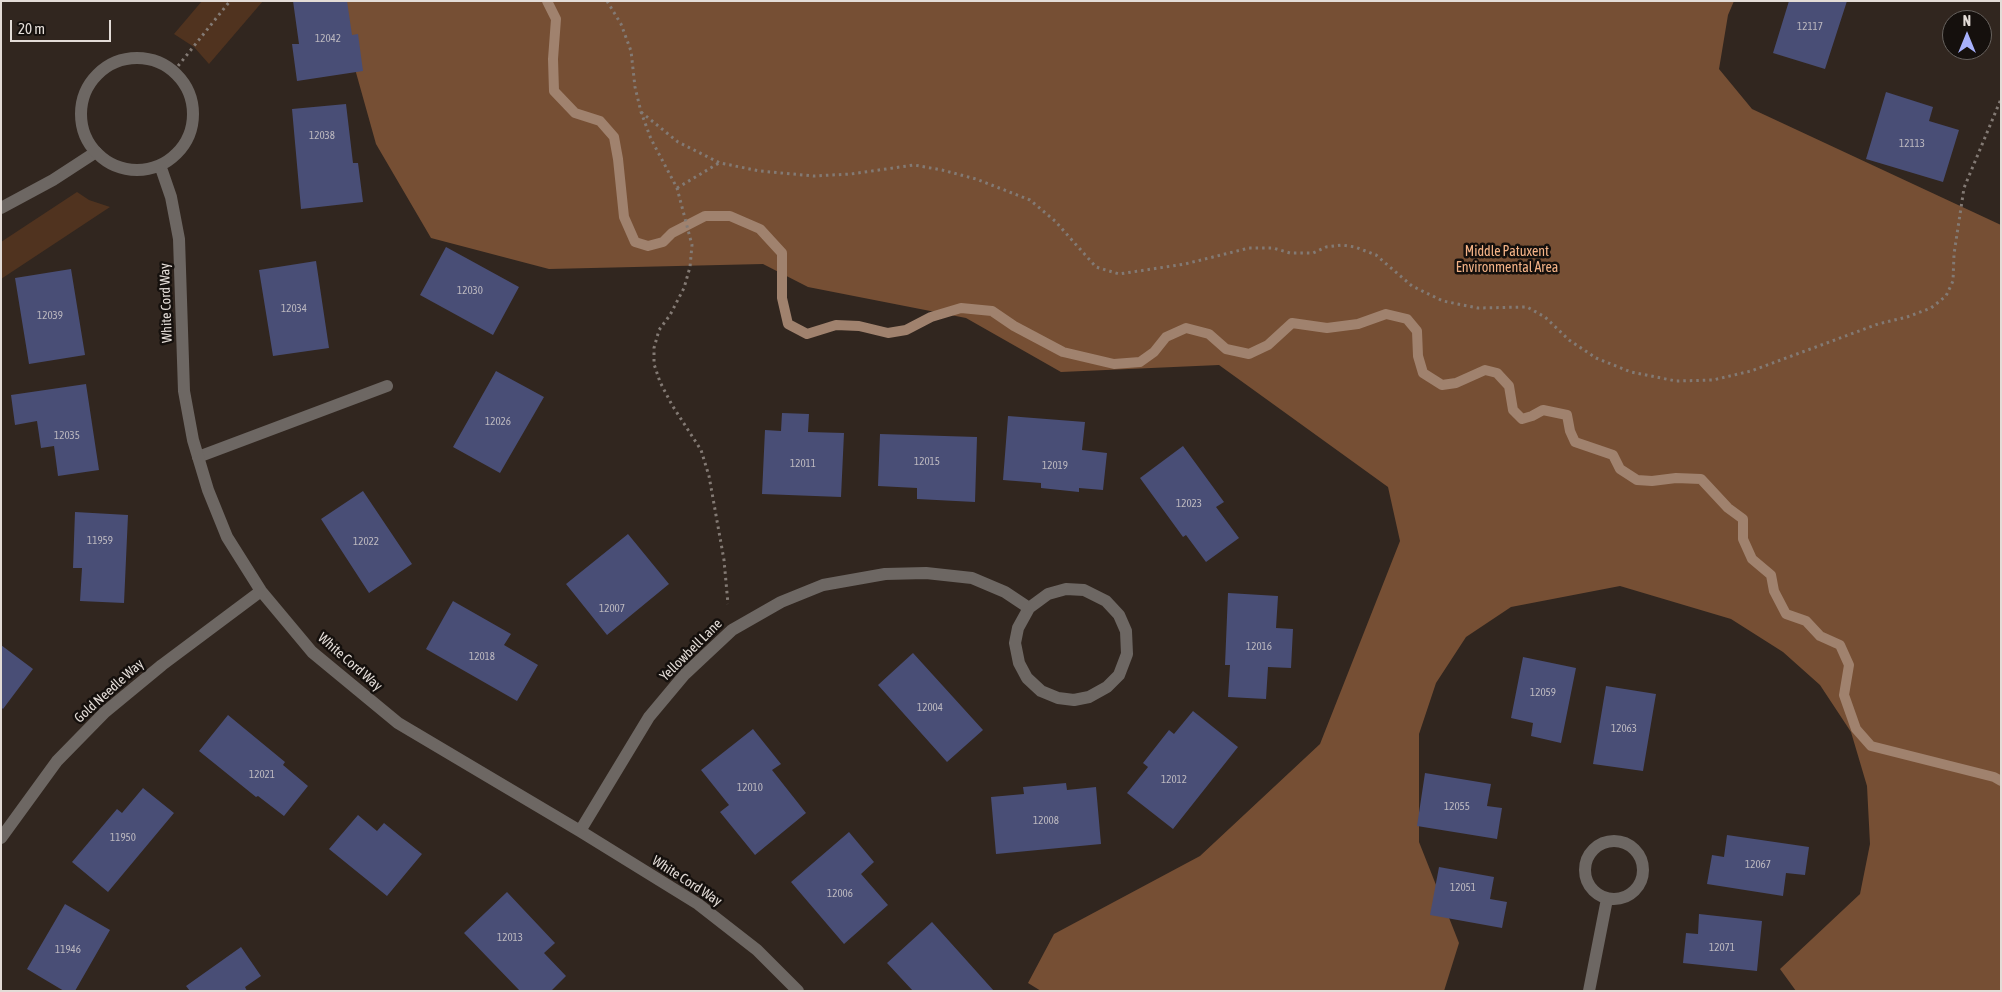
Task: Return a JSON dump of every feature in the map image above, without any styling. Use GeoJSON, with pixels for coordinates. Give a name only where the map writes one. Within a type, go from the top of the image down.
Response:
{"type":"FeatureCollection","features":[{"type":"Feature","properties":{"kind":"street"},"geometry":{"type":"LineString","coordinates":[[134,57],[155,61],[174,71],[187,88],[194,114],[189,136],[179,151],[160,165],[139,170],[125,169],[106,161],[89,144],[80,122],[81,102],[91,81],[113,62],[134,57]]}},
{"type":"Feature","properties":{"kind":"street"},"geometry":{"type":"LineString","coordinates":[[1,208],[53,180],[96,152]]}},
{"type":"Feature","properties":{"kind":"street","name":"White Cord Way"},"geometry":{"type":"LineString","coordinates":[[160,165],[171,197],[179,239],[184,391],[193,440],[208,490],[227,537],[261,591],[312,652],[398,723],[580,831],[698,904],[757,950],[798,991]]}},
{"type":"Feature","properties":{"kind":"street"},"geometry":{"type":"LineString","coordinates":[[198,456],[386,386]]}},
{"type":"Feature","properties":{"kind":"street","name":"Yellowbell Lane"},"geometry":{"type":"LineString","coordinates":[[580,831],[649,717],[685,674],[732,630],[781,602],[823,585],[885,574],[926,573],[972,578],[1004,592],[1029,608]]}},
{"type":"Feature","properties":{"kind":"street"},"geometry":{"type":"LineString","coordinates":[[1066,589],[1084,590],[1106,601],[1119,615],[1126,631],[1127,654],[1119,675],[1107,687],[1088,697],[1074,700],[1058,698],[1041,691],[1027,678],[1019,663],[1016,643],[1018,628],[1029,608],[1048,594],[1066,589]]}},
{"type":"Feature","properties":{"kind":"street","name":"Gold Needle Way"},"geometry":{"type":"LineString","coordinates":[[3,831],[57,761],[105,712],[162,665],[261,591]]}},
{"type":"Feature","properties":{"kind":"street"},"geometry":{"type":"LineString","coordinates":[[1611,840],[1627,843],[1640,854],[1644,868],[1640,885],[1628,897],[1607,899],[1592,890],[1586,879],[1585,869],[1588,856],[1595,847],[1611,840]]}},
{"type":"Feature","properties":{"kind":"street"},"geometry":{"type":"LineString","coordinates":[[1589,991],[1607,899]]}},
{"type":"Feature","properties":{"kind":"path"},"geometry":{"type":"LineString","coordinates":[[174,71],[230,1]]}},
{"type":"Feature","properties":{"kind":"path"},"geometry":{"type":"LineString","coordinates":[[607,1],[620,24],[631,51],[635,87],[641,112],[651,139],[677,188],[692,244],[690,267],[684,288],[670,315],[659,330],[654,348],[654,364],[660,382],[672,404],[702,450],[724,560],[732,630]]}},
{"type":"Feature","properties":{"kind":"path"},"geometry":{"type":"LineString","coordinates":[[641,112],[678,142],[720,162],[760,171],[814,176],[851,174],[914,165],[976,179],[1030,200],[1055,221],[1096,267],[1119,274],[1185,264],[1249,248],[1273,248],[1290,253],[1313,253],[1326,247],[1342,244],[1356,247],[1376,255],[1412,286],[1443,301],[1478,308],[1528,307],[1546,317],[1569,340],[1596,358],[1631,372],[1676,381],[1713,380],[1751,371],[1878,324],[1908,317],[1931,308],[1946,296],[1953,281],[1954,254],[1964,188],[2001,99]]}},
{"type":"Feature","properties":{"kind":"path"},"geometry":{"type":"LineString","coordinates":[[677,188],[720,162]]}},
{"type":"Feature","properties":{"kind":"shaded area"},"geometry":{"type":"Polygon","coordinates":[[[202,1],[263,1],[209,64],[194,47],[174,34],[202,1]]]}},
{"type":"Feature","properties":{"kind":"shaded area"},"geometry":{"type":"Polygon","coordinates":[[[77,192],[89,200],[110,207],[1,279],[1,242],[77,192]]]}},
{"type":"Feature","properties":{"kind":"green space","name":"Middle Patuxent Environmental Area"},"geometry":{"type":"Polygon","coordinates":[[[336,1],[1734,1],[1728,15],[1719,69],[1752,109],[2001,225],[2001,991],[1796,991],[1780,969],[1860,894],[1870,844],[1867,786],[1851,732],[1820,685],[1783,652],[1731,619],[1620,586],[1511,607],[1466,637],[1436,683],[1419,734],[1419,842],[1459,943],[1444,991],[1041,991],[1028,983],[1054,934],[1200,856],[1320,744],[1400,541],[1388,487],[1219,365],[1061,372],[966,318],[808,287],[763,264],[549,269],[431,238],[376,144],[336,1]]]}},
{"type":"Feature","properties":{"kind":"building"},"geometry":{"type":"Polygon","coordinates":[[[293,1],[347,1],[352,35],[358,34],[363,71],[297,81],[292,44],[299,44],[293,1]]]}},
{"type":"Feature","properties":{"kind":"building"},"geometry":{"type":"Polygon","coordinates":[[[1789,1],[1847,1],[1825,69],[1773,53],[1789,1]]]}},
{"type":"Feature","properties":{"kind":"building"},"geometry":{"type":"Polygon","coordinates":[[[1886,92],[1933,107],[1929,121],[1959,130],[1943,182],[1866,159],[1886,92]]]}},
{"type":"Feature","properties":{"kind":"building"},"geometry":{"type":"Polygon","coordinates":[[[346,104],[353,163],[358,163],[363,202],[301,209],[292,109],[346,104]]]}},
{"type":"Feature","properties":{"kind":"building"},"geometry":{"type":"Polygon","coordinates":[[[446,247],[519,287],[493,335],[420,295],[446,247]]]}},
{"type":"Feature","properties":{"kind":"building"},"geometry":{"type":"Polygon","coordinates":[[[316,261],[329,348],[273,356],[259,270],[316,261]]]}},
{"type":"Feature","properties":{"kind":"building"},"geometry":{"type":"Polygon","coordinates":[[[71,269],[85,355],[29,364],[15,278],[71,269]]]}},
{"type":"Feature","properties":{"kind":"building"},"geometry":{"type":"Polygon","coordinates":[[[496,371],[544,397],[500,473],[453,447],[496,371]]]}},
{"type":"Feature","properties":{"kind":"building"},"geometry":{"type":"Polygon","coordinates":[[[86,384],[99,470],[58,476],[54,446],[41,448],[37,421],[15,425],[11,395],[86,384]]]}},
{"type":"Feature","properties":{"kind":"building"},"geometry":{"type":"Polygon","coordinates":[[[782,413],[809,414],[808,432],[844,433],[841,497],[762,494],[765,430],[781,431],[782,413]]]}},
{"type":"Feature","properties":{"kind":"building"},"geometry":{"type":"Polygon","coordinates":[[[1008,416],[1085,422],[1082,450],[1107,453],[1103,490],[1079,488],[1079,492],[1041,488],[1041,483],[1003,480],[1008,416]]]}},
{"type":"Feature","properties":{"kind":"building"},"geometry":{"type":"Polygon","coordinates":[[[880,434],[977,437],[975,502],[917,499],[917,488],[878,486],[880,434]]]}},
{"type":"Feature","properties":{"kind":"building"},"geometry":{"type":"Polygon","coordinates":[[[1183,446],[1224,502],[1216,507],[1239,538],[1206,562],[1186,535],[1183,537],[1140,478],[1183,446]]]}},
{"type":"Feature","properties":{"kind":"building"},"geometry":{"type":"Polygon","coordinates":[[[363,491],[412,564],[369,593],[321,519],[363,491]]]}},
{"type":"Feature","properties":{"kind":"building"},"geometry":{"type":"Polygon","coordinates":[[[75,512],[128,515],[124,603],[80,601],[82,568],[73,568],[75,512]]]}},
{"type":"Feature","properties":{"kind":"building"},"geometry":{"type":"Polygon","coordinates":[[[628,534],[669,584],[607,635],[566,584],[628,534]]]}},
{"type":"Feature","properties":{"kind":"building"},"geometry":{"type":"Polygon","coordinates":[[[1228,593],[1278,596],[1276,628],[1293,629],[1291,668],[1268,667],[1266,699],[1228,697],[1230,665],[1225,665],[1228,593]]]}},
{"type":"Feature","properties":{"kind":"building"},"geometry":{"type":"Polygon","coordinates":[[[453,601],[511,634],[504,645],[538,665],[517,701],[426,649],[453,601]]]}},
{"type":"Feature","properties":{"kind":"building"},"geometry":{"type":"Polygon","coordinates":[[[1,645],[33,669],[3,709],[1,707],[1,645]]]}},
{"type":"Feature","properties":{"kind":"building"},"geometry":{"type":"Polygon","coordinates":[[[913,653],[983,730],[947,762],[878,685],[913,653]]]}},
{"type":"Feature","properties":{"kind":"building"},"geometry":{"type":"Polygon","coordinates":[[[1523,657],[1576,668],[1561,743],[1531,736],[1533,723],[1511,718],[1523,657]]]}},
{"type":"Feature","properties":{"kind":"building"},"geometry":{"type":"Polygon","coordinates":[[[1606,686],[1656,694],[1643,771],[1593,764],[1606,686]]]}},
{"type":"Feature","properties":{"kind":"building"},"geometry":{"type":"Polygon","coordinates":[[[1193,711],[1238,747],[1173,829],[1127,793],[1148,767],[1143,763],[1169,730],[1174,734],[1193,711]]]}},
{"type":"Feature","properties":{"kind":"building"},"geometry":{"type":"Polygon","coordinates":[[[228,715],[285,762],[283,765],[308,786],[284,816],[258,796],[256,797],[199,751],[228,715]]]}},
{"type":"Feature","properties":{"kind":"building"},"geometry":{"type":"Polygon","coordinates":[[[753,729],[781,764],[772,770],[806,813],[755,855],[720,812],[729,805],[701,770],[753,729]]]}},
{"type":"Feature","properties":{"kind":"building"},"geometry":{"type":"Polygon","coordinates":[[[1425,773],[1491,784],[1487,806],[1502,808],[1497,839],[1417,826],[1425,773]]]}},
{"type":"Feature","properties":{"kind":"building"},"geometry":{"type":"Polygon","coordinates":[[[1066,783],[1067,790],[1096,787],[1101,844],[996,854],[991,797],[1024,794],[1023,787],[1066,783]]]}},
{"type":"Feature","properties":{"kind":"building"},"geometry":{"type":"Polygon","coordinates":[[[143,788],[174,813],[108,892],[72,862],[117,809],[122,813],[143,788]]]}},
{"type":"Feature","properties":{"kind":"building"},"geometry":{"type":"Polygon","coordinates":[[[358,815],[377,831],[384,823],[422,854],[387,896],[329,849],[358,815]]]}},
{"type":"Feature","properties":{"kind":"building"},"geometry":{"type":"Polygon","coordinates":[[[849,832],[874,862],[861,874],[888,905],[844,944],[791,882],[849,832]]]}},
{"type":"Feature","properties":{"kind":"building"},"geometry":{"type":"Polygon","coordinates":[[[1727,835],[1809,847],[1805,875],[1786,873],[1783,896],[1707,884],[1712,855],[1724,857],[1727,835]]]}},
{"type":"Feature","properties":{"kind":"building"},"geometry":{"type":"Polygon","coordinates":[[[1439,867],[1494,877],[1490,899],[1507,902],[1502,928],[1430,915],[1439,867]]]}},
{"type":"Feature","properties":{"kind":"building"},"geometry":{"type":"Polygon","coordinates":[[[507,892],[555,943],[544,953],[566,976],[551,991],[520,991],[464,933],[507,892]]]}},
{"type":"Feature","properties":{"kind":"building"},"geometry":{"type":"Polygon","coordinates":[[[65,904],[110,930],[75,991],[64,991],[27,969],[65,904]]]}},
{"type":"Feature","properties":{"kind":"building"},"geometry":{"type":"Polygon","coordinates":[[[1699,914],[1762,921],[1757,971],[1683,963],[1686,933],[1698,934],[1699,914]]]}},
{"type":"Feature","properties":{"kind":"building"},"geometry":{"type":"Polygon","coordinates":[[[932,922],[994,991],[913,991],[887,963],[932,922]]]}},
{"type":"Feature","properties":{"kind":"building"},"geometry":{"type":"Polygon","coordinates":[[[241,947],[261,976],[245,987],[247,991],[190,991],[186,986],[241,947]]]}},
{"type":"Feature","properties":{"kind":"waterway"},"geometry":{"type":"LineString","coordinates":[[547,1],[556,19],[553,59],[554,91],[575,113],[600,121],[614,137],[624,217],[635,242],[648,246],[663,242],[672,233],[705,216],[730,216],[760,229],[782,253],[782,298],[788,324],[807,334],[836,325],[859,326],[888,333],[906,330],[931,317],[961,308],[992,311],[1014,326],[1063,352],[1114,364],[1140,362],[1154,352],[1166,337],[1186,328],[1209,334],[1226,349],[1249,354],[1268,345],[1292,323],[1327,328],[1358,324],[1386,314],[1407,319],[1417,331],[1418,356],[1423,373],[1442,385],[1456,383],[1485,370],[1497,373],[1509,386],[1513,410],[1522,419],[1543,410],[1567,415],[1570,431],[1575,442],[1613,455],[1620,469],[1637,480],[1701,479],[1728,508],[1743,519],[1743,539],[1752,559],[1771,575],[1774,591],[1786,614],[1806,621],[1820,636],[1840,645],[1849,665],[1844,695],[1856,729],[1871,746],[1994,777],[2001,781]]}}]}
